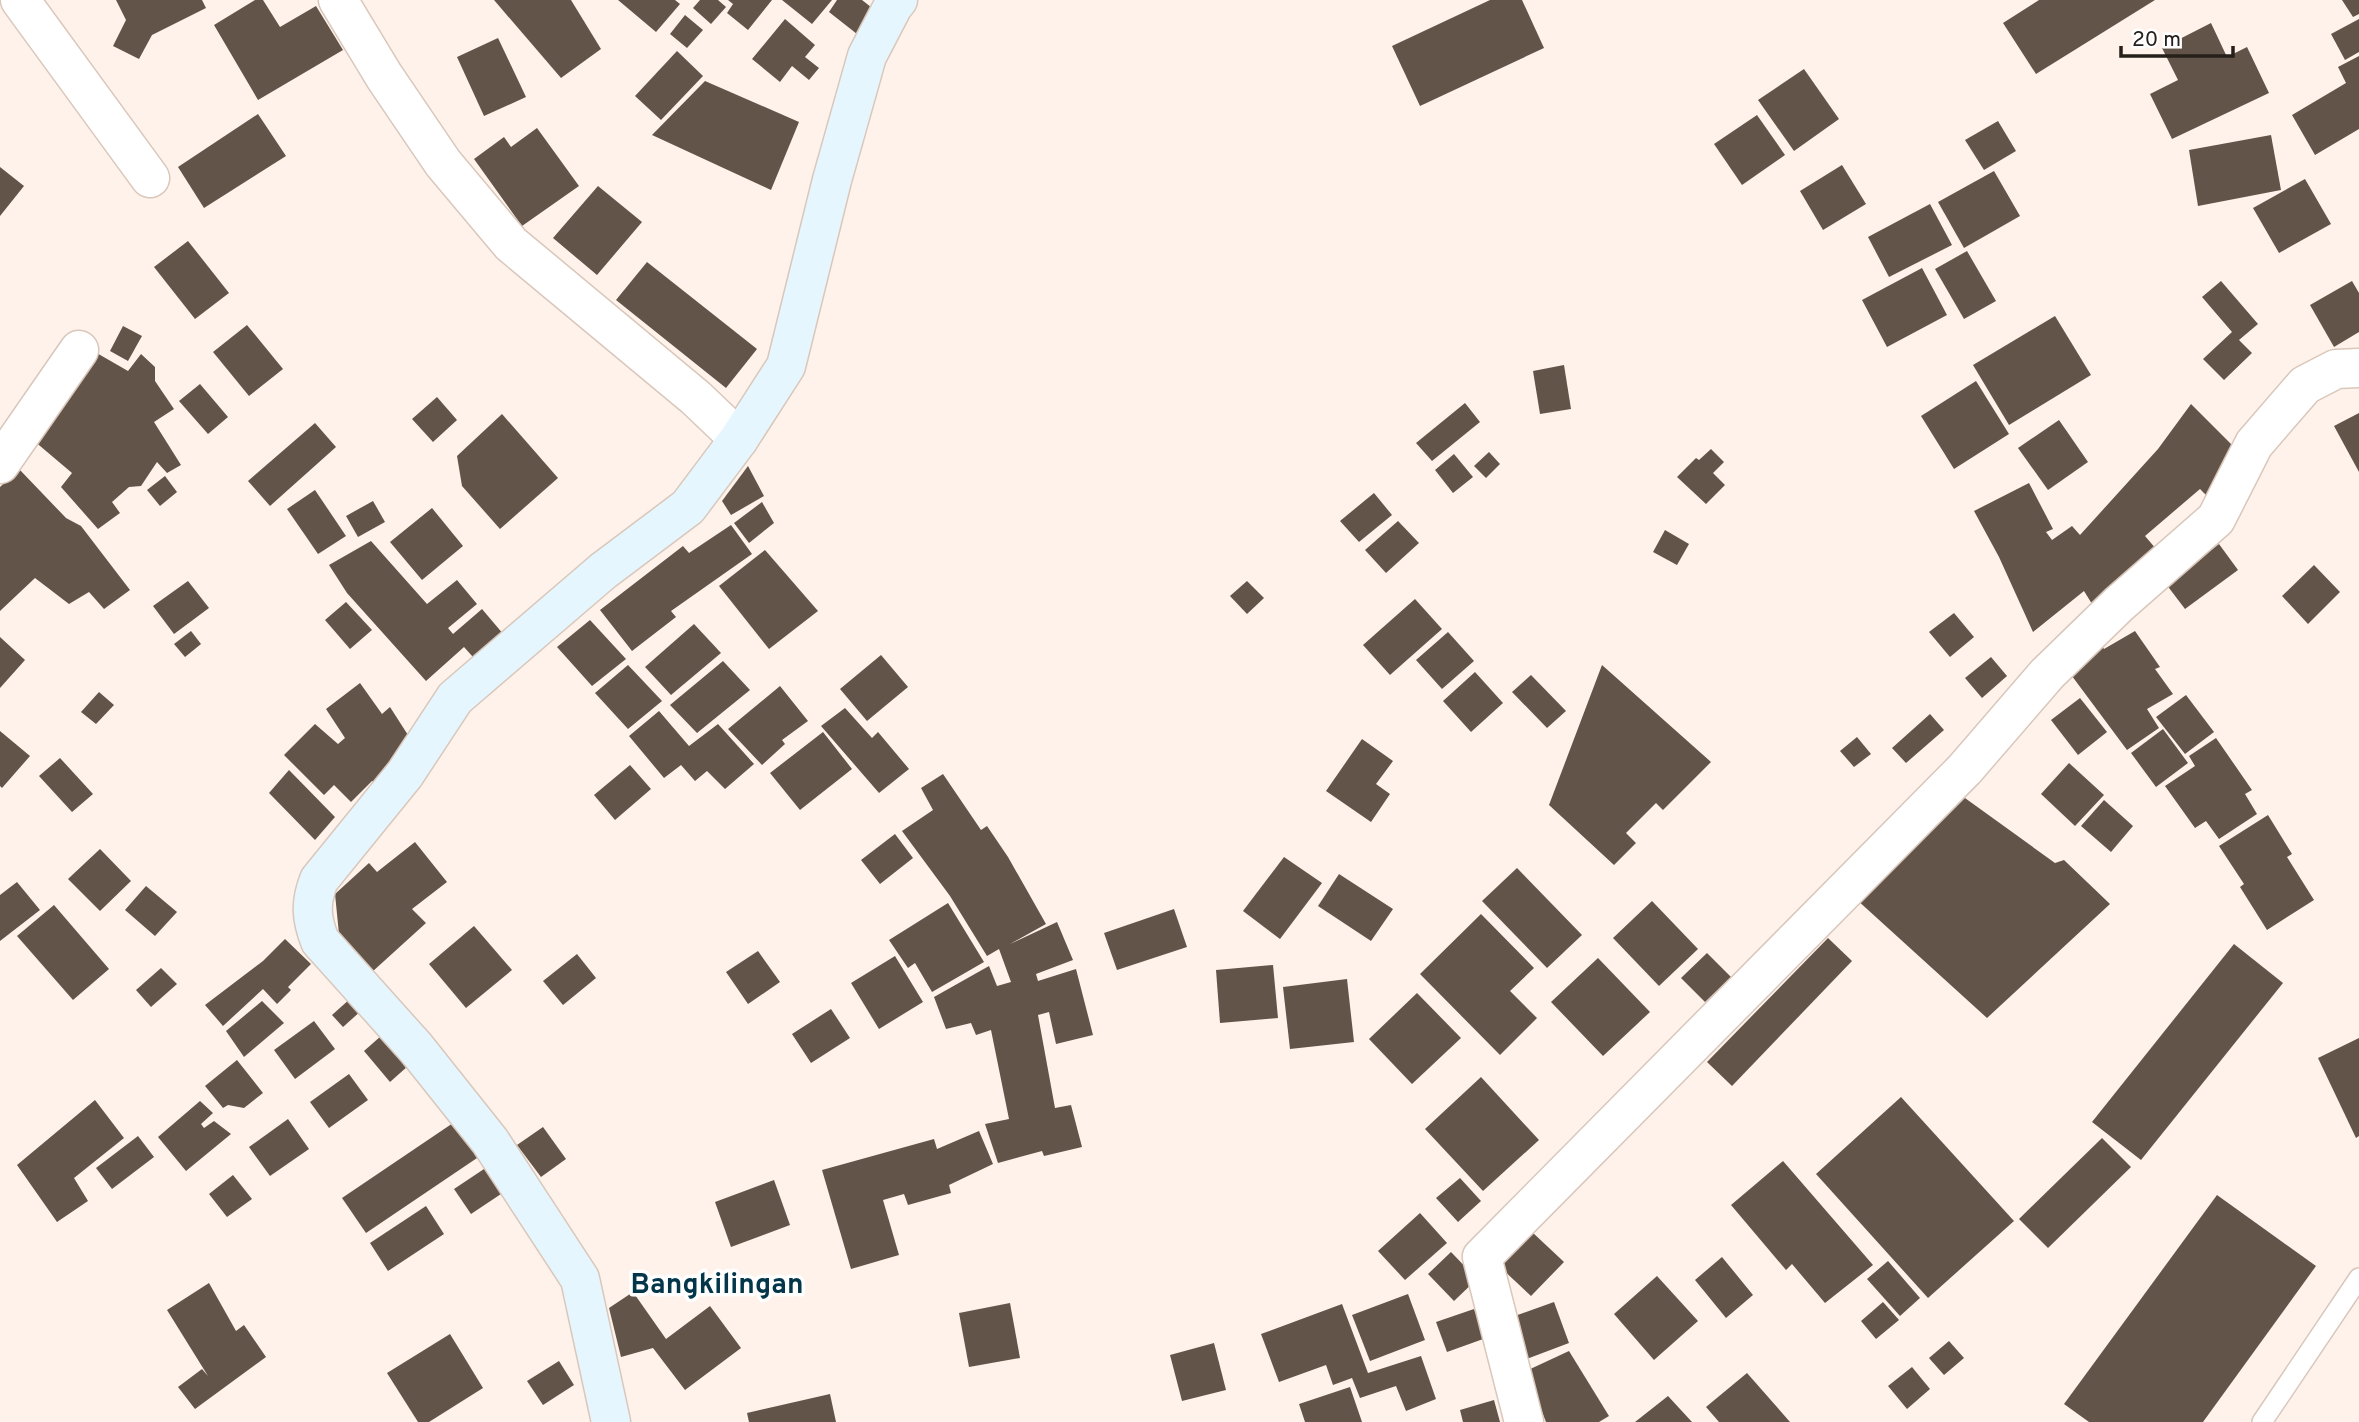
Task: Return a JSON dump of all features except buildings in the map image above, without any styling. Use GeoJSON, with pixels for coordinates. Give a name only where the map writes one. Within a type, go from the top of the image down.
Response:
{"type":"FeatureCollection","features":[{"type":"Feature","properties":{"kind":"street"},"geometry":{"type":"LineString","coordinates":[[20,0],[150,178]]}},
{"type":"Feature","properties":{"kind":"street"},"geometry":{"type":"LineString","coordinates":[[338,0],[384,76],[443,163],[511,244],[696,398],[739,439]]}},
{"type":"Feature","properties":{"kind":"street"},"geometry":{"type":"LineString","coordinates":[[611,1422],[580,1279],[490,1141],[416,1048],[320,941],[312,921],[312,898],[319,880],[405,774],[455,698],[603,571],[688,508],[739,439],[786,366],[832,180],[867,56],[898,0]]}},
{"type":"Feature","properties":{"kind":"street"},"geometry":{"type":"LineString","coordinates":[[0,464],[79,350]]}},
{"type":"Feature","properties":{"kind":"street"},"geometry":{"type":"LineString","coordinates":[[1524,1422],[1482,1256],[1965,769],[2047,674],[2119,604],[2216,519],[2254,444],[2305,386],[2336,369],[2359,368]]}},
{"type":"Feature","properties":{"kind":"lane"},"geometry":{"type":"LineString","coordinates":[[2262,1422],[2359,1278]]}},
{"type":"Feature","properties":{"kind":"district","name":"Bangkilingan"},"geometry":{"type":"Point","coordinates":[717,1283]}}]}
